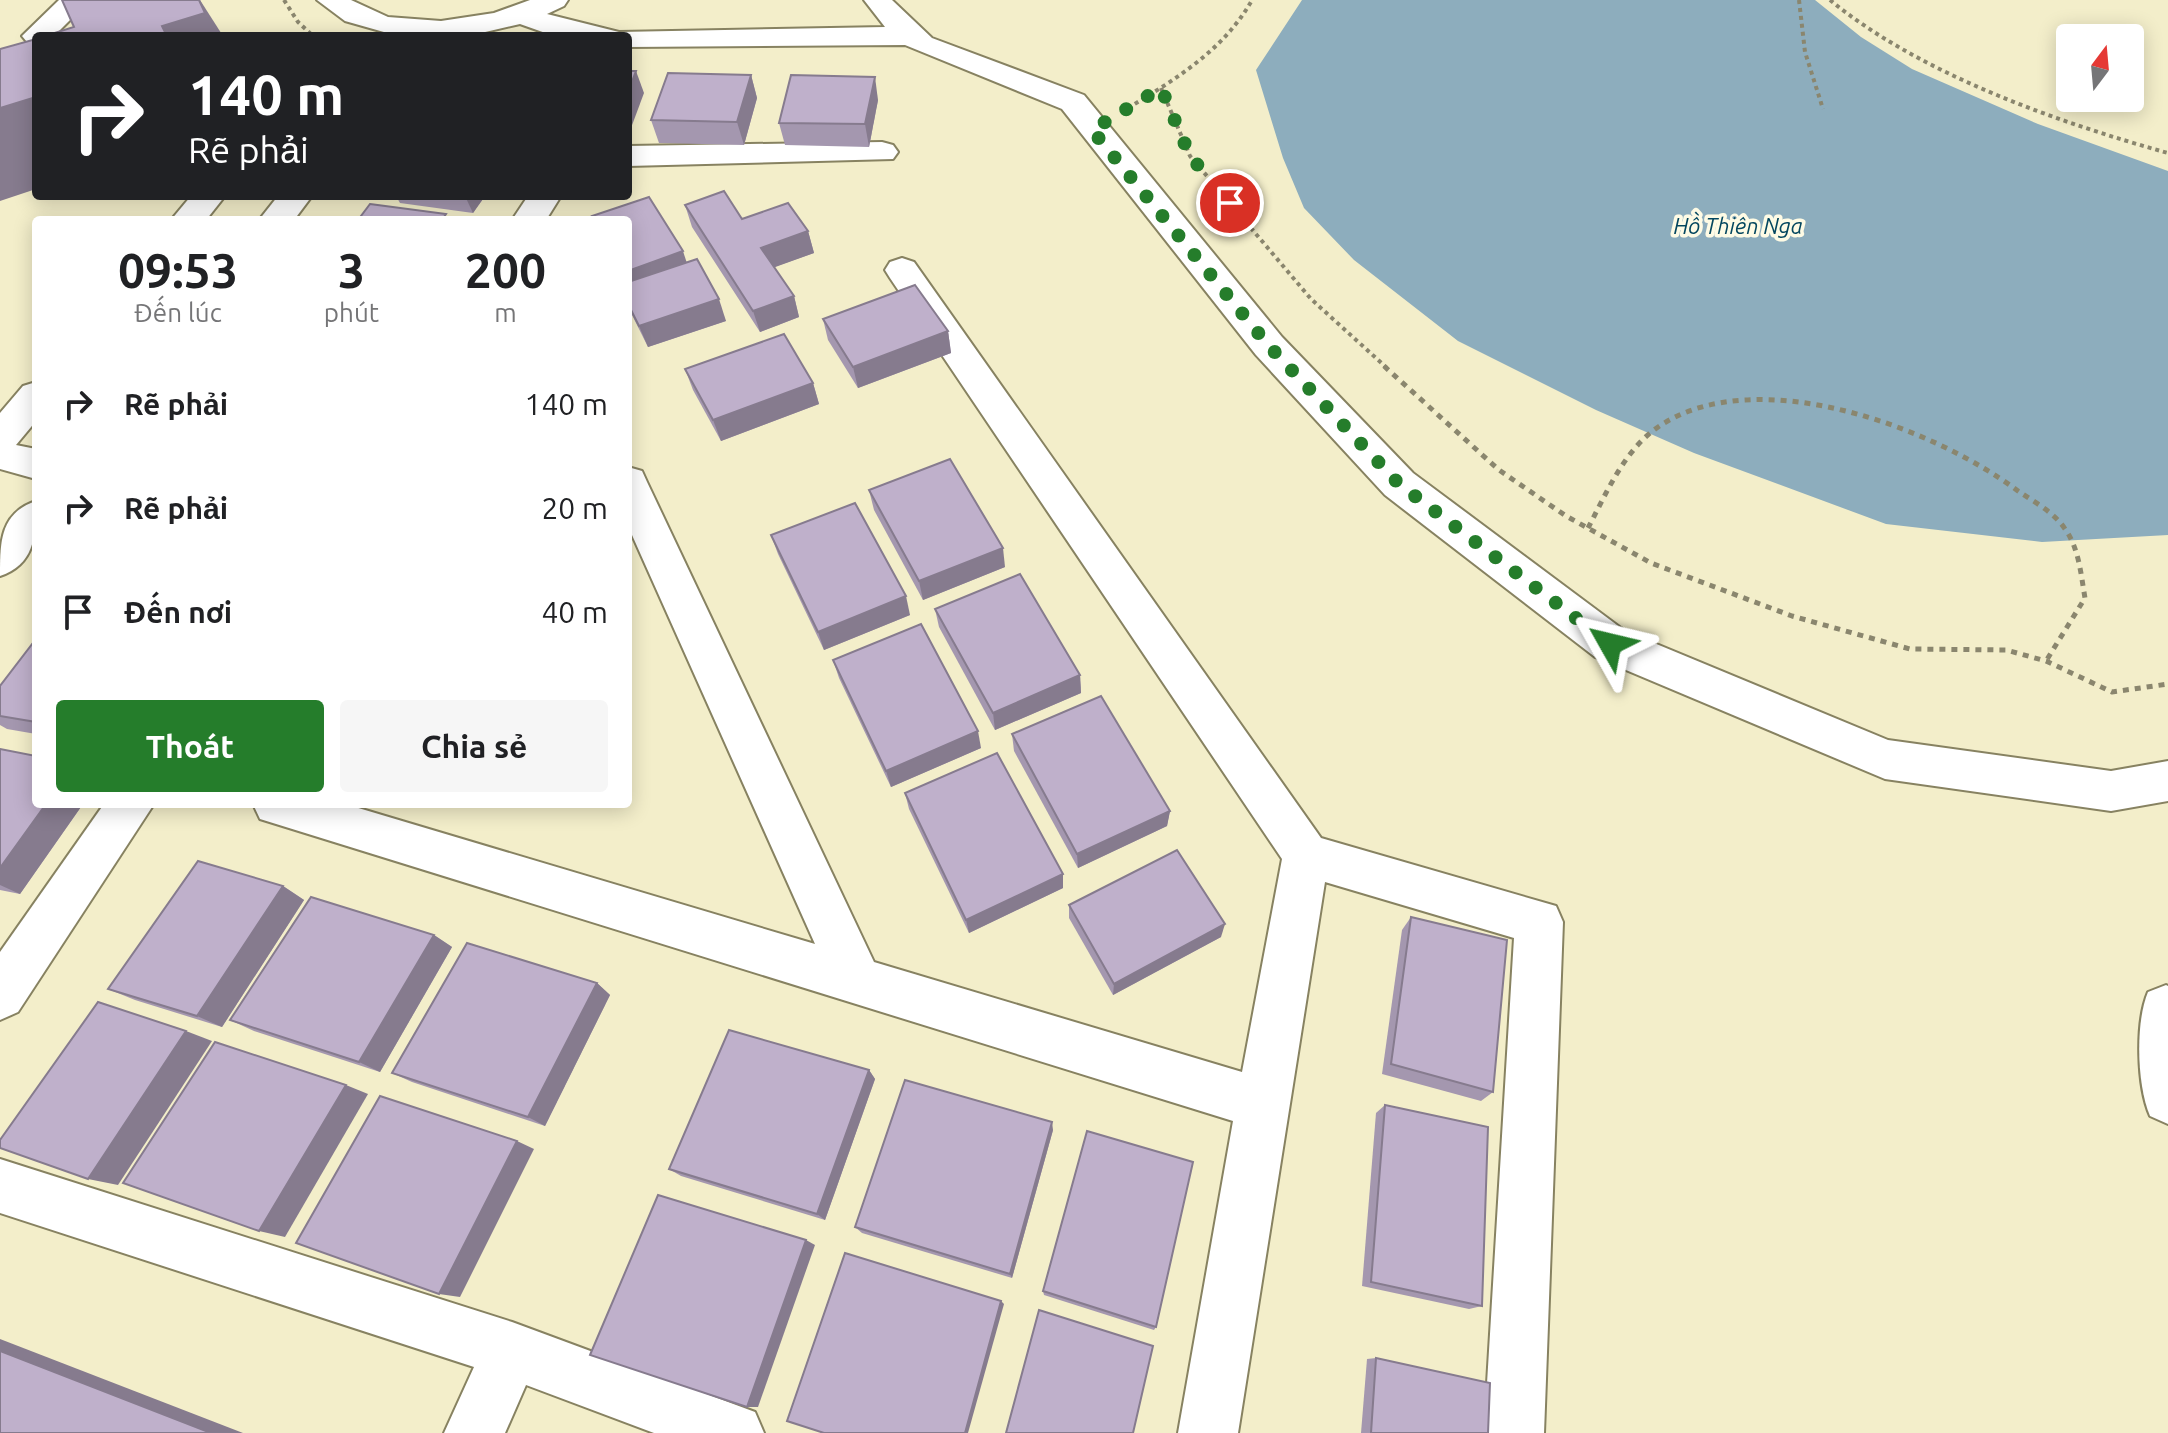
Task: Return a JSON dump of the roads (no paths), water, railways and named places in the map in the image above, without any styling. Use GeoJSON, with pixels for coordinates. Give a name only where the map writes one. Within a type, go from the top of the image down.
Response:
{"type":"FeatureCollection","features":[{"type":"Feature","properties":{"kind":"street"},"geometry":{"type":"LineString","coordinates":[[41,32],[76,0]]}},
{"type":"Feature","properties":{"kind":"street"},"geometry":{"type":"LineString","coordinates":[[331,0],[354,28],[404,28],[429,32],[519,14],[554,0]]}},
{"type":"Feature","properties":{"kind":"street"},"geometry":{"type":"LineString","coordinates":[[878,0],[889,16],[922,44],[993,74],[1036,86],[1073,102],[1092,130],[1269,346],[1399,484],[1610,644],[1885,759],[2111,791],[2168,781]]}},
{"type":"Feature","properties":{"kind":"street"},"geometry":{"type":"LineString","coordinates":[[519,14],[571,32]]}},
{"type":"Feature","properties":{"kind":"street"},"geometry":{"type":"LineString","coordinates":[[632,38],[912,36]]}},
{"type":"Feature","properties":{"kind":"street"},"geometry":{"type":"LineString","coordinates":[[632,156],[882,152]]}},
{"type":"Feature","properties":{"kind":"street"},"geometry":{"type":"LineString","coordinates":[[192,216],[206,200]]}},
{"type":"Feature","properties":{"kind":"street"},"geometry":{"type":"LineString","coordinates":[[279,216],[293,200]]}},
{"type":"Feature","properties":{"kind":"street"},"geometry":{"type":"LineString","coordinates":[[902,270],[1306,855],[1539,922],[1514,1433]]}},
{"type":"Feature","properties":{"kind":"street"},"geometry":{"type":"LineString","coordinates":[[0,438],[32,401]]}},
{"type":"Feature","properties":{"kind":"street"},"geometry":{"type":"LineString","coordinates":[[0,455],[32,463]]}},
{"type":"Feature","properties":{"kind":"street"},"geometry":{"type":"LineString","coordinates":[[632,491],[857,981]]}},
{"type":"Feature","properties":{"kind":"street"},"geometry":{"type":"LineString","coordinates":[[0,560],[26,519]]}},
{"type":"Feature","properties":{"kind":"street"},"geometry":{"type":"LineString","coordinates":[[0,995],[128,808]]}},
{"type":"Feature","properties":{"kind":"street"},"geometry":{"type":"LineString","coordinates":[[289,808],[1262,1104]]}},
{"type":"Feature","properties":{"kind":"street"},"geometry":{"type":"LineString","coordinates":[[1208,1433],[1306,855]]}},
{"type":"Feature","properties":{"kind":"street"},"geometry":{"type":"LineString","coordinates":[[2168,1012],[2168,1098]]}},
{"type":"Feature","properties":{"kind":"street"},"geometry":{"type":"LineString","coordinates":[[0,1186],[512,1351],[734,1433]]}},
{"type":"Feature","properties":{"kind":"street"},"geometry":{"type":"LineString","coordinates":[[474,1433],[512,1351]]}},
{"type":"Feature","properties":{"kind":"water","name":"Hồ Thiên Nga"},"geometry":{"type":"Polygon","coordinates":[[[1302,0],[1815,0],[1861,37],[1912,69],[2038,124],[2168,171],[2168,535],[2042,542],[1886,524],[1694,453],[1596,410],[1458,341],[1354,260],[1304,208],[1283,158],[1256,70],[1302,0]]]}}]}
